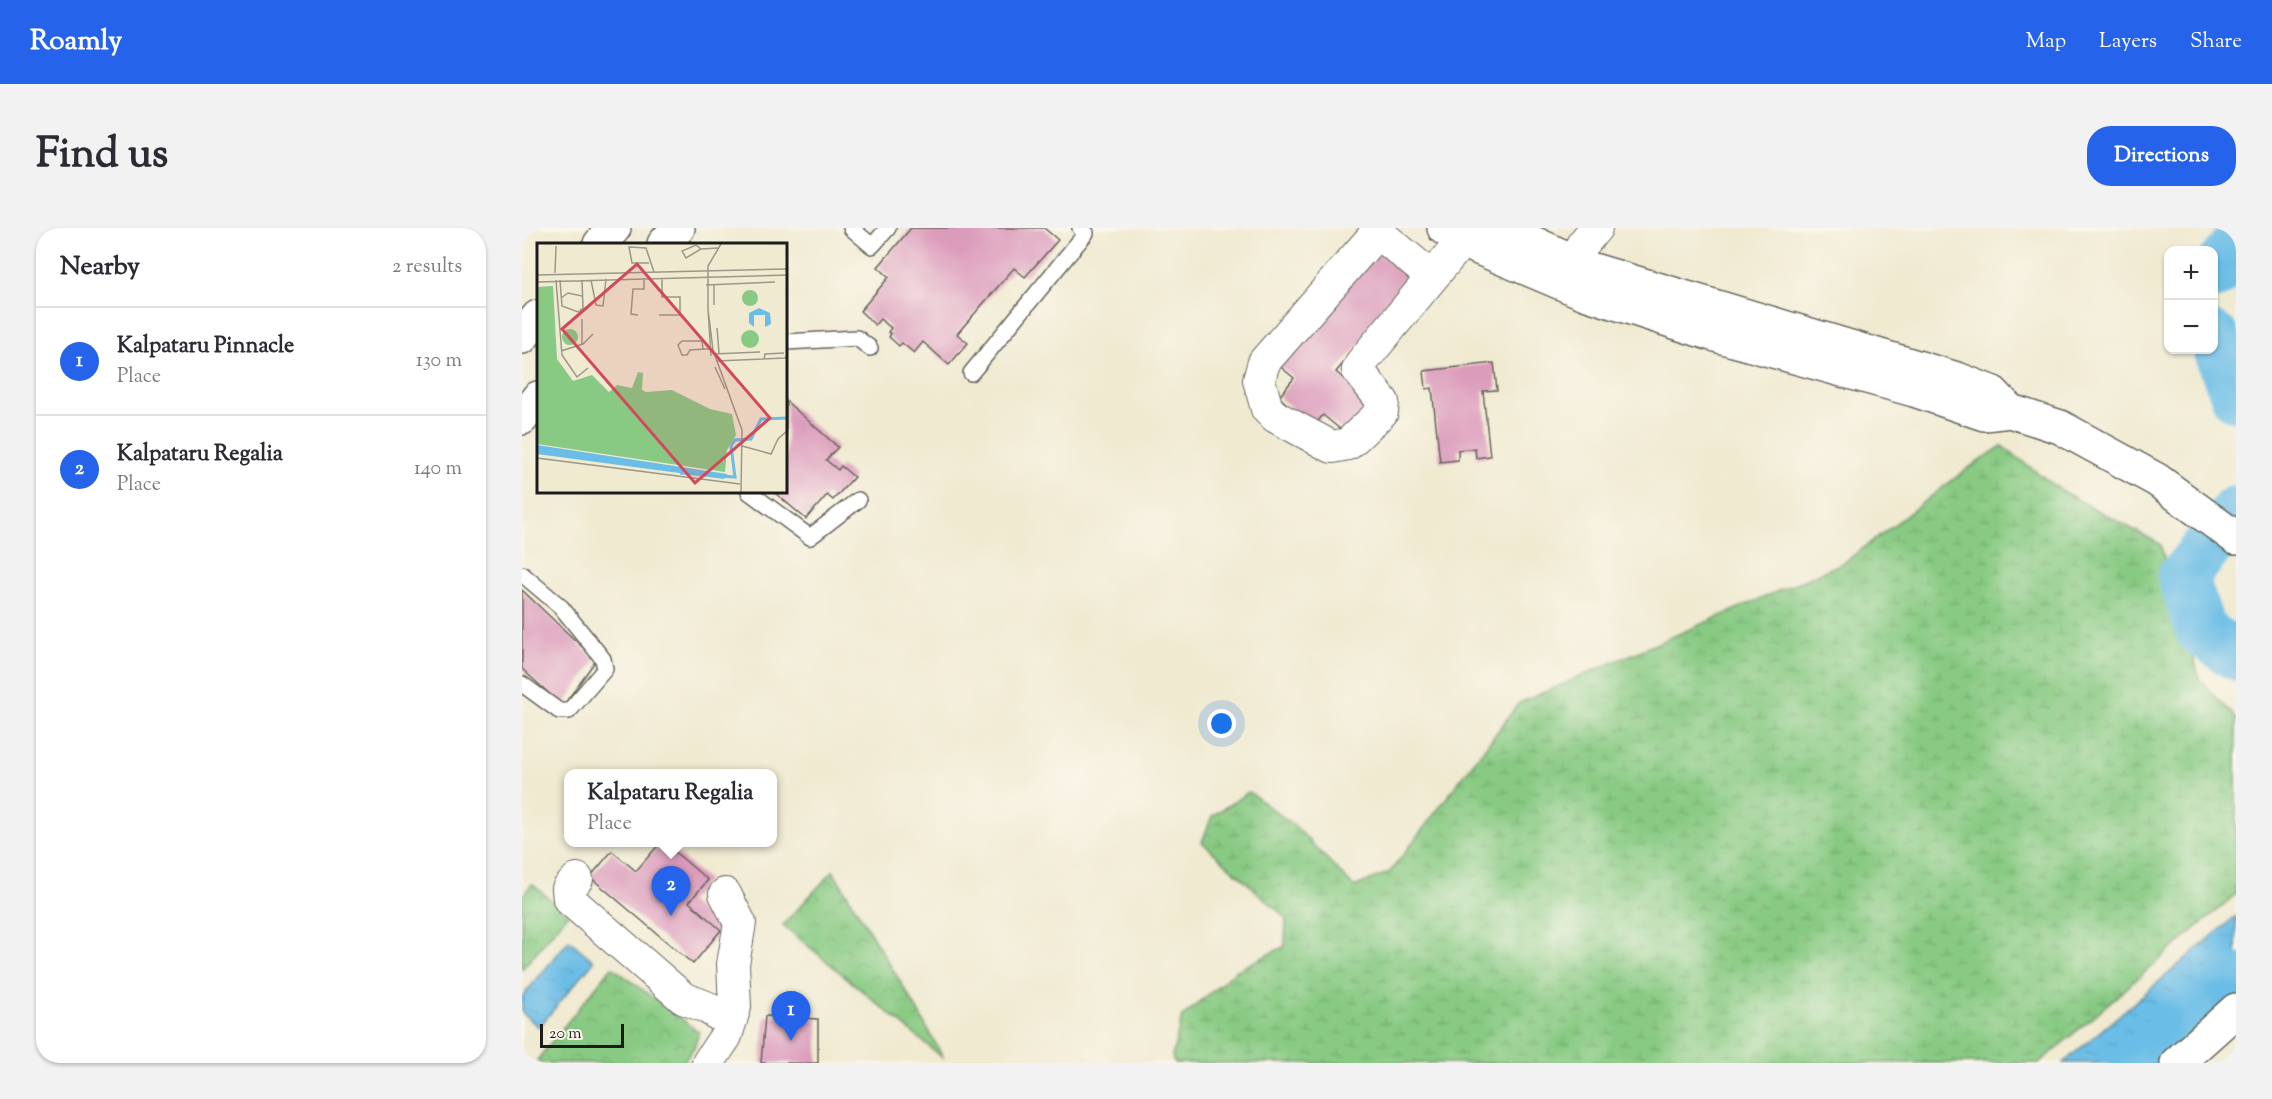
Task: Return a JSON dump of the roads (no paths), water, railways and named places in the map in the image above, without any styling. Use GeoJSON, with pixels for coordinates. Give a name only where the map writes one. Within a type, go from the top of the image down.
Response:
{"type":"FeatureCollection","features":[{"type":"Feature","properties":{"kind":"street"},"geometry":{"type":"LineString","coordinates":[[601,243],[614,228]]}},
{"type":"Feature","properties":{"kind":"street"},"geometry":{"type":"LineString","coordinates":[[665,243],[678,228]]}},
{"type":"Feature","properties":{"kind":"street"},"geometry":{"type":"LineString","coordinates":[[1575,262],[1582,245],[1596,228]]}},
{"type":"Feature","properties":{"kind":"street"},"geometry":{"type":"LineString","coordinates":[[1432,277],[1381,235],[1373,237],[1264,362],[1259,380],[1267,409],[1276,417],[1332,447],[1348,444],[1382,412],[1383,402],[1358,370],[1362,362],[1432,277],[1460,232],[1512,238],[1590,268],[1936,385],[1984,414],[2010,411],[2060,427],[2157,480],[2236,538]]}},
{"type":"Feature","properties":{"kind":"street"},"geometry":{"type":"LineString","coordinates":[[1512,238],[1585,292],[1712,334],[1936,385]]}},
{"type":"Feature","properties":{"kind":"street"},"geometry":{"type":"LineString","coordinates":[[522,337],[537,318]]}},
{"type":"Feature","properties":{"kind":"street"},"geometry":{"type":"LineString","coordinates":[[522,418],[537,399]]}},
{"type":"Feature","properties":{"kind":"street"},"geometry":{"type":"LineString","coordinates":[[577,879],[568,889],[569,899],[683,998],[706,1007],[730,1022]]}},
{"type":"Feature","properties":{"kind":"street"},"geometry":{"type":"LineString","coordinates":[[708,1063],[726,1036],[735,1007],[733,964],[740,923],[725,894]]}},
{"type":"Feature","properties":{"kind":"street"},"geometry":{"type":"LineString","coordinates":[[2177,1063],[2236,1010]]}},
{"type":"Feature","properties":{"kind":"lane"},"geometry":{"type":"LineString","coordinates":[[851,228],[872,246],[888,228]]}},
{"type":"Feature","properties":{"kind":"lane"},"geometry":{"type":"LineString","coordinates":[[971,373],[1086,233],[1080,228]]}},
{"type":"Feature","properties":{"kind":"lane"},"geometry":{"type":"LineString","coordinates":[[788,342],[857,338],[870,348]]}},
{"type":"Feature","properties":{"kind":"lane"},"geometry":{"type":"LineString","coordinates":[[752,494],[810,537],[858,500]]}},
{"type":"Feature","properties":{"kind":"lane"},"geometry":{"type":"LineString","coordinates":[[522,574],[561,607],[603,659],[605,669],[569,711],[559,711],[522,684]]}},
{"type":"Feature","properties":{"kind":"water"},"geometry":{"type":"Polygon","coordinates":[[[2236,916],[2236,975],[2137,1063],[2063,1063],[2236,916]]]}},
{"type":"Feature","properties":{"kind":"water"},"geometry":{"type":"Polygon","coordinates":[[[569,940],[594,961],[539,1027],[522,1013],[522,997],[569,940]]]}},
{"type":"Feature","properties":{"kind":"waterway"},"geometry":{"type":"LineString","coordinates":[[2218,269],[2236,246]]}},
{"type":"Feature","properties":{"kind":"waterway"},"geometry":{"type":"LineString","coordinates":[[2218,349],[2236,396]]}},
{"type":"Feature","properties":{"kind":"waterway"},"geometry":{"type":"LineString","coordinates":[[2236,511],[2183,577],[2201,631],[2236,655]]}},
{"type":"Feature","properties":{"kind":"waterway"},"geometry":{"type":"LineString","coordinates":[[2136,1063],[2236,979]]}},
{"type":"Feature","properties":{"kind":"place","name":"Kalpataru Regalia"},"geometry":{"type":"Point","coordinates":[671,916]}},
{"type":"Feature","properties":{"kind":"place","name":"Kalpataru Pinnacle"},"geometry":{"type":"Point","coordinates":[791,1041]}}]}
